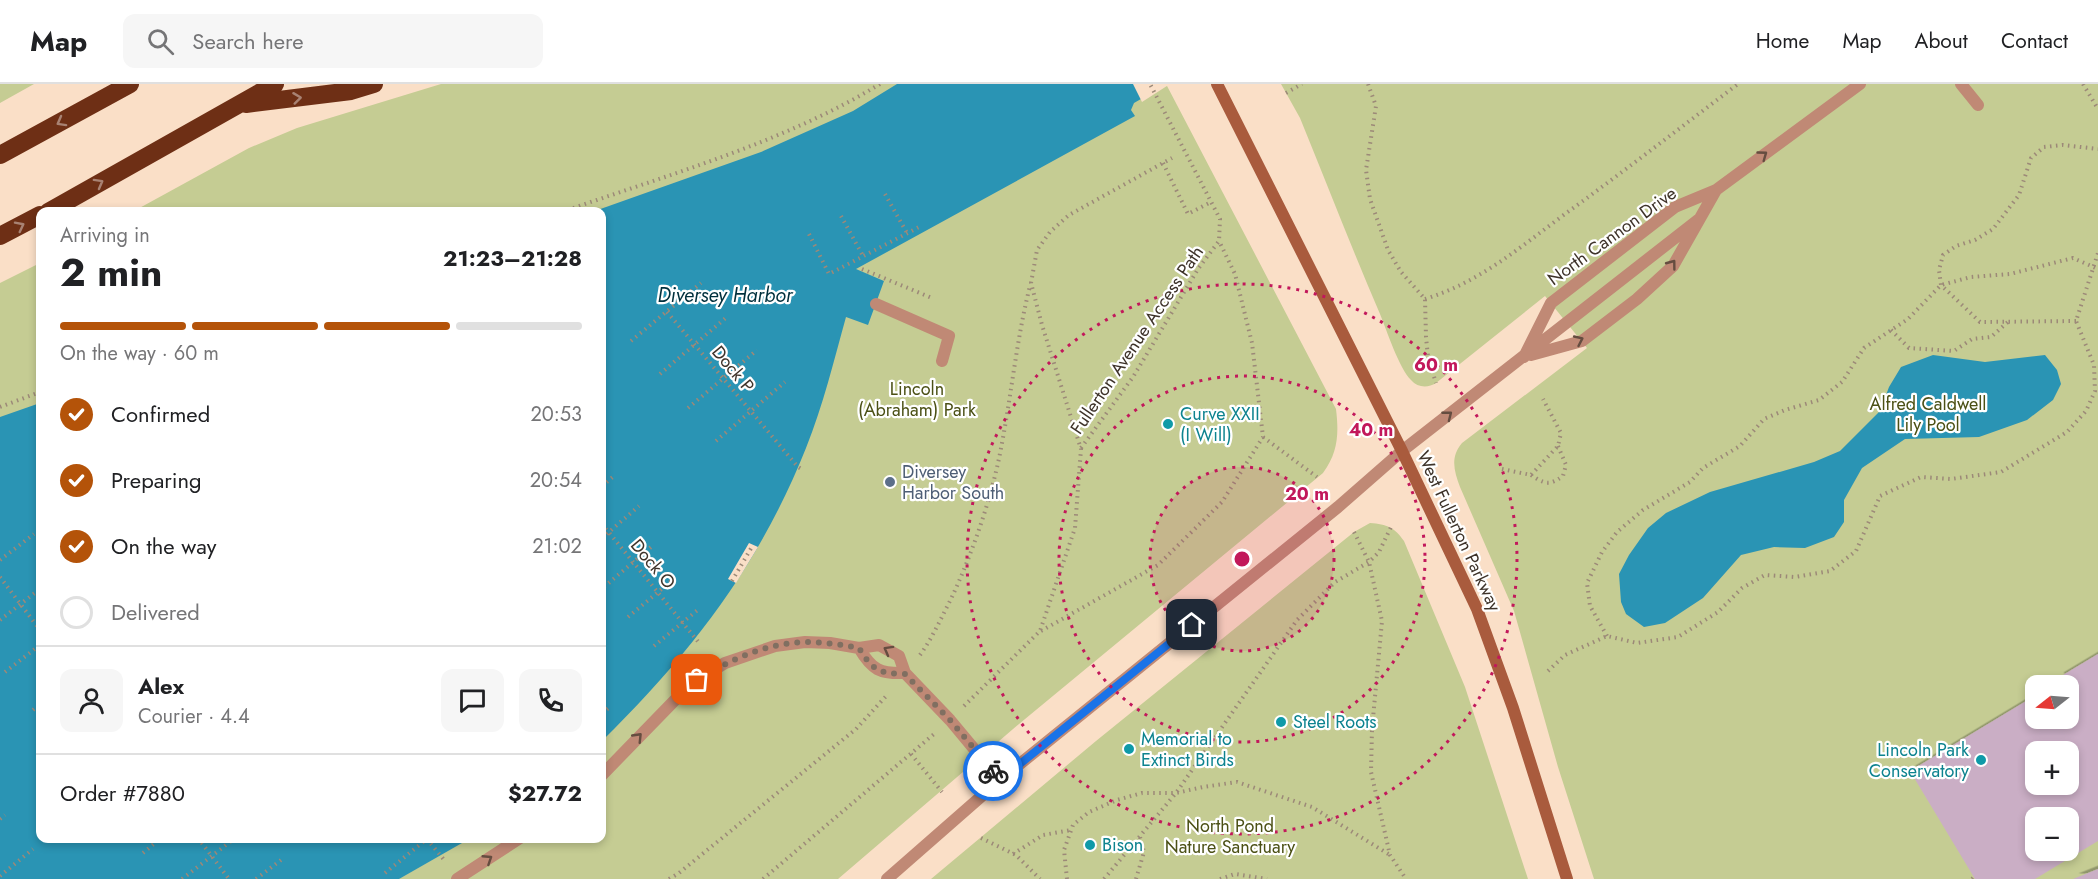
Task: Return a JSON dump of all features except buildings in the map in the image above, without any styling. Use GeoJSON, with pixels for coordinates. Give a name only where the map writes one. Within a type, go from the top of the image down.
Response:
{"type":"FeatureCollection","features":[{"type":"Feature","properties":{"kind":"highway"},"geometry":{"type":"LineString","coordinates":[[0,155],[116,89],[130,84]]}},
{"type":"Feature","properties":{"kind":"highway"},"geometry":{"type":"LineString","coordinates":[[57,207],[275,84]]}},
{"type":"Feature","properties":{"kind":"highway"},"geometry":{"type":"LineString","coordinates":[[238,105],[351,91],[374,84]]}},
{"type":"Feature","properties":{"kind":"highway"},"geometry":{"type":"LineString","coordinates":[[0,236],[36,217]]}},
{"type":"Feature","properties":{"kind":"main road","name":"West Fullerton Parkway"},"geometry":{"type":"LineString","coordinates":[[1217,84],[1402,451],[1477,609],[1513,708],[1567,879]]}},
{"type":"Feature","properties":{"kind":"street","name":"North Cannon Drive"},"geometry":{"type":"LineString","coordinates":[[1524,357],[1551,303],[1675,207],[1716,190],[1860,84]]}},
{"type":"Feature","properties":{"kind":"street"},"geometry":{"type":"LineString","coordinates":[[1961,84],[1978,105]]}},
{"type":"Feature","properties":{"kind":"street","name":"North Cannon Drive"},"geometry":{"type":"LineString","coordinates":[[1524,357],[1582,341],[1637,299],[1673,266],[1716,190]]}},
{"type":"Feature","properties":{"kind":"street","name":"North Cannon Drive"},"geometry":{"type":"LineString","coordinates":[[887,879],[1000,780],[1338,507],[1402,451],[1698,220]]}},
{"type":"Feature","properties":{"kind":"street"},"geometry":{"type":"LineString","coordinates":[[876,304],[949,336],[942,361]]}},
{"type":"Feature","properties":{"kind":"street"},"geometry":{"type":"LineString","coordinates":[[606,771],[697,680],[725,663],[775,646],[805,642],[859,648],[879,645],[899,656],[905,674],[950,720],[1000,780]]}},
{"type":"Feature","properties":{"kind":"street"},"geometry":{"type":"LineString","coordinates":[[859,648],[868,664],[886,674],[905,674]]}},
{"type":"Feature","properties":{"kind":"street"},"geometry":{"type":"LineString","coordinates":[[457,879],[512,843]]}},
{"type":"Feature","properties":{"kind":"path"},"geometry":{"type":"LineString","coordinates":[[576,207],[759,142],[853,100],[880,84]]}},
{"type":"Feature","properties":{"kind":"path","name":"Fullerton Avenue Access Path"},"geometry":{"type":"LineString","coordinates":[[1081,449],[1132,377],[1197,269],[1219,241],[1220,219],[1150,84]]}},
{"type":"Feature","properties":{"kind":"path"},"geometry":{"type":"LineString","coordinates":[[1286,93],[1302,84]]}},
{"type":"Feature","properties":{"kind":"path"},"geometry":{"type":"LineString","coordinates":[[1368,84],[1376,106],[1366,170],[1370,199],[1388,250],[1401,272],[1425,299],[1428,357],[1436,383]]}},
{"type":"Feature","properties":{"kind":"path"},"geometry":{"type":"LineString","coordinates":[[1425,299],[1452,291],[1495,266],[1738,84]]}},
{"type":"Feature","properties":{"kind":"path"},"geometry":{"type":"LineString","coordinates":[[2083,84],[2098,109]]}},
{"type":"Feature","properties":{"kind":"path"},"geometry":{"type":"LineString","coordinates":[[2076,321],[1980,322],[1941,285],[1939,270],[1943,255],[1956,246],[1974,240],[1994,229],[2019,195],[2031,158],[2044,147],[2062,145],[2098,149]]}},
{"type":"Feature","properties":{"kind":"path"},"geometry":{"type":"LineString","coordinates":[[918,658],[930,642],[954,592],[982,521],[1002,445],[1020,326],[1037,250],[1050,232],[1069,215],[1172,158]]}},
{"type":"Feature","properties":{"kind":"path"},"geometry":{"type":"LineString","coordinates":[[1163,163],[1188,214],[1211,202]]}},
{"type":"Feature","properties":{"kind":"path"},"geometry":{"type":"LineString","coordinates":[[885,194],[907,233]]}},
{"type":"Feature","properties":{"kind":"path"},"geometry":{"type":"LineString","coordinates":[[841,216],[863,256]]}},
{"type":"Feature","properties":{"kind":"path"},"geometry":{"type":"LineString","coordinates":[[809,234],[829,274],[921,226]]}},
{"type":"Feature","properties":{"kind":"path"},"geometry":{"type":"LineString","coordinates":[[962,708],[1040,631],[1158,565],[1222,502],[1263,436],[1252,343],[1235,274],[1219,241]]}},
{"type":"Feature","properties":{"kind":"path"},"geometry":{"type":"LineString","coordinates":[[1548,671],[1565,655],[1607,636],[1637,643],[1678,637],[1718,612],[1742,588],[1765,574],[1795,577],[1830,571],[1856,551],[1880,496],[1921,477],[1951,479],[2001,472],[2067,432],[2086,411],[2095,391],[2094,365],[2076,321],[2096,268],[2098,252]]}},
{"type":"Feature","properties":{"kind":"path"},"geometry":{"type":"LineString","coordinates":[[1607,636],[1590,606],[1587,583],[1602,552],[1617,532],[1643,510],[1690,482],[1703,468],[1740,446],[1764,419],[1819,400],[1842,382],[1864,348],[1908,319],[1941,285],[1971,277],[2010,274],[2073,258],[2096,268]]}},
{"type":"Feature","properties":{"kind":"path"},"geometry":{"type":"LineString","coordinates":[[862,268],[932,298]]}},
{"type":"Feature","properties":{"kind":"path"},"geometry":{"type":"LineString","coordinates":[[631,341],[701,283]]}},
{"type":"Feature","properties":{"kind":"path"},"geometry":{"type":"LineString","coordinates":[[1031,283],[1042,326],[1081,449],[1075,528],[1040,631]]}},
{"type":"Feature","properties":{"kind":"path","name":"Dock P"},"geometry":{"type":"LineString","coordinates":[[667,312],[778,444],[803,470]]}},
{"type":"Feature","properties":{"kind":"path"},"geometry":{"type":"LineString","coordinates":[[660,374],[728,316]]}},
{"type":"Feature","properties":{"kind":"path"},"geometry":{"type":"LineString","coordinates":[[1891,330],[1909,348],[1954,351],[1972,339],[1990,337],[2009,321]]}},
{"type":"Feature","properties":{"kind":"path"},"geometry":{"type":"LineString","coordinates":[[688,408],[757,350]]}},
{"type":"Feature","properties":{"kind":"path"},"geometry":{"type":"LineString","coordinates":[[716,441],[785,382]]}},
{"type":"Feature","properties":{"kind":"path"},"geometry":{"type":"LineString","coordinates":[[0,406],[36,393]]}},
{"type":"Feature","properties":{"kind":"path"},"geometry":{"type":"LineString","coordinates":[[1531,475],[1558,446],[1561,433],[1544,399]]}},
{"type":"Feature","properties":{"kind":"path"},"geometry":{"type":"LineString","coordinates":[[1263,436],[1317,477]]}},
{"type":"Feature","properties":{"kind":"path"},"geometry":{"type":"LineString","coordinates":[[1502,469],[1531,475],[1544,483],[1555,482],[1563,476],[1566,465],[1558,446]]}},
{"type":"Feature","properties":{"kind":"path"},"geometry":{"type":"LineString","coordinates":[[606,483],[614,476]]}},
{"type":"Feature","properties":{"kind":"path"},"geometry":{"type":"LineString","coordinates":[[608,532],[639,506]]}},
{"type":"Feature","properties":{"kind":"path"},"geometry":{"type":"LineString","coordinates":[[1104,879],[1176,793],[1297,620],[1335,582],[1369,562],[1379,552],[1391,527]]}},
{"type":"Feature","properties":{"kind":"path","name":"Dock O"},"geometry":{"type":"LineString","coordinates":[[606,529],[684,621],[700,644]]}},
{"type":"Feature","properties":{"kind":"path"},"geometry":{"type":"LineString","coordinates":[[1354,532],[1369,562],[1382,621],[1372,729],[1371,772],[1390,855],[1406,879]]}},
{"type":"Feature","properties":{"kind":"path"},"geometry":{"type":"LineString","coordinates":[[0,560],[34,534]]}},
{"type":"Feature","properties":{"kind":"path"},"geometry":{"type":"LineString","coordinates":[[732,581],[753,545]]}},
{"type":"Feature","properties":{"kind":"path"},"geometry":{"type":"LineString","coordinates":[[606,585],[651,547]]}},
{"type":"Feature","properties":{"kind":"path"},"geometry":{"type":"LineString","coordinates":[[0,577],[36,625]]}},
{"type":"Feature","properties":{"kind":"path"},"geometry":{"type":"LineString","coordinates":[[628,617],[675,578]]}},
{"type":"Feature","properties":{"kind":"path"},"geometry":{"type":"LineString","coordinates":[[0,620],[36,592]]}},
{"type":"Feature","properties":{"kind":"path"},"geometry":{"type":"LineString","coordinates":[[654,646],[700,608]]}},
{"type":"Feature","properties":{"kind":"path"},"geometry":{"type":"LineString","coordinates":[[4,672],[36,648]]}},
{"type":"Feature","properties":{"kind":"path"},"geometry":{"type":"LineString","coordinates":[[669,879],[856,729],[895,686]]}},
{"type":"Feature","properties":{"kind":"path"},"geometry":{"type":"LineString","coordinates":[[606,710],[611,706]]}},
{"type":"Feature","properties":{"kind":"path"},"geometry":{"type":"LineString","coordinates":[[764,879],[938,730]]}},
{"type":"Feature","properties":{"kind":"path"},"geometry":{"type":"LineString","coordinates":[[911,754],[942,792]]}},
{"type":"Feature","properties":{"kind":"path"},"geometry":{"type":"LineString","coordinates":[[1067,879],[1064,850],[1073,825],[1089,812],[1117,800],[1142,793],[1176,793],[1203,786],[1237,782],[1312,807],[1390,855]]}},
{"type":"Feature","properties":{"kind":"path"},"geometry":{"type":"LineString","coordinates":[[0,819],[5,815]]}},
{"type":"Feature","properties":{"kind":"path"},"geometry":{"type":"LineString","coordinates":[[1014,854],[1043,835],[1071,830]]}},
{"type":"Feature","properties":{"kind":"path"},"geometry":{"type":"LineString","coordinates":[[1136,879],[1144,852],[1140,836]]}},
{"type":"Feature","properties":{"kind":"path"},"geometry":{"type":"LineString","coordinates":[[981,838],[1014,854],[1040,879]]}},
{"type":"Feature","properties":{"kind":"path"},"geometry":{"type":"LineString","coordinates":[[143,853],[155,843]]}},
{"type":"Feature","properties":{"kind":"path"},"geometry":{"type":"LineString","coordinates":[[202,843],[229,879]]}},
{"type":"Feature","properties":{"kind":"path"},"geometry":{"type":"LineString","coordinates":[[182,879],[229,843]]}},
{"type":"Feature","properties":{"kind":"path"},"geometry":{"type":"LineString","coordinates":[[385,873],[422,843]]}},
{"type":"Feature","properties":{"kind":"path"},"geometry":{"type":"LineString","coordinates":[[431,843],[442,855],[445,862]]}},
{"type":"Feature","properties":{"kind":"path"},"geometry":{"type":"LineString","coordinates":[[0,876],[33,849]]}},
{"type":"Feature","properties":{"kind":"path"},"geometry":{"type":"LineString","coordinates":[[256,879],[281,860]]}},
{"type":"Feature","properties":{"kind":"path"},"geometry":{"type":"LineString","coordinates":[[1220,879],[1235,874],[1267,879]]}},
{"type":"Feature","properties":{"kind":"green space"},"geometry":{"type":"Polygon","coordinates":[[[0,84],[34,84],[0,103],[0,84]]]}},
{"type":"Feature","properties":{"kind":"green space","name":"Lincoln (Abraham) Park"},"geometry":{"type":"Polygon","coordinates":[[[441,84],[1166,84],[1336,409],[1337,435],[1332,458],[1323,473],[1019,724],[838,879],[0,879],[0,283],[36,265],[36,843],[606,843],[606,207],[141,207],[249,148],[297,128],[441,84]]]}},
{"type":"Feature","properties":{"kind":"green space"},"geometry":{"type":"Polygon","coordinates":[[[1281,84],[2098,84],[2098,879],[1594,879],[1558,767],[1514,611],[1460,487],[1454,464],[1458,448],[1462,443],[1587,348],[1545,296],[1436,383],[1430,386],[1417,385],[1402,367],[1300,118],[1281,84]]]}},
{"type":"Feature","properties":{"kind":"green space","name":"North Pond Nature Sanctuary"},"geometry":{"type":"Polygon","coordinates":[[[1370,523],[1390,528],[1404,541],[1465,687],[1528,879],[931,879],[1096,741],[1354,532],[1370,523]]]}},
{"type":"Feature","properties":{"kind":"water","name":"Diversey Harbor"},"geometry":{"type":"Polygon","coordinates":[[[897,84],[1167,84],[1134,103],[1131,110],[1135,116],[856,269],[884,281],[868,325],[846,317],[812,432],[767,531],[720,606],[693,641],[665,675],[606,737],[606,207],[761,152],[853,111],[897,84]]]}},
{"type":"Feature","properties":{"kind":"water","name":"Alfred Caldwell Lily Pool"},"geometry":{"type":"Polygon","coordinates":[[[1933,355],[1985,362],[2045,355],[2057,370],[2061,384],[2053,400],[2027,420],[1979,437],[1905,439],[1862,468],[1844,500],[1844,522],[1834,537],[1805,548],[1774,547],[1741,555],[1703,598],[1665,623],[1644,627],[1626,614],[1621,602],[1619,574],[1648,528],[1666,513],[1710,492],[1814,462],[1840,451],[1880,411],[1889,387],[1901,367],[1933,355]]]}},
{"type":"Feature","properties":{"kind":"water"},"geometry":{"type":"Polygon","coordinates":[[[36,404],[36,843],[462,843],[399,879],[0,879],[0,417],[36,404]]]}},
{"type":"Feature","properties":{"kind":"pier"},"geometry":{"type":"Polygon","coordinates":[[[1133,84],[1170,84],[1142,102],[1133,84]]]}},
{"type":"Feature","properties":{"kind":"pier"},"geometry":{"type":"Polygon","coordinates":[[[749,543],[758,547],[736,583],[728,579],[749,543]]]}},
{"type":"Feature","properties":{"kind":"way so far"},"geometry":{"type":"LineString","coordinates":[[697,680],[725,663],[775,646],[805,642],[859,648],[868,664],[886,674],[905,674],[950,720],[993,771]]}},
{"type":"Feature","properties":{"kind":"place","name":"Curve XXII (I Will)"},"geometry":{"type":"Point","coordinates":[1168,424]}},
{"type":"Feature","properties":{"kind":"place","name":"Diversey Harbor South"},"geometry":{"type":"Point","coordinates":[890,482]}},
{"type":"Feature","properties":{"kind":"place","name":"Steel Roots"},"geometry":{"type":"Point","coordinates":[1281,722]}},
{"type":"Feature","properties":{"kind":"place","name":"Memorial to Extinct Birds"},"geometry":{"type":"Point","coordinates":[1129,749]}},
{"type":"Feature","properties":{"kind":"place","name":"Lincoln Park Conservatory"},"geometry":{"type":"Point","coordinates":[1981,760]}},
{"type":"Feature","properties":{"kind":"place","name":"Bison"},"geometry":{"type":"Point","coordinates":[1090,845]}},
{"type":"Feature","properties":{"kind":"route"},"geometry":{"type":"LineString","coordinates":[[993,771],[1000,780],[1192,625]]}}]}
